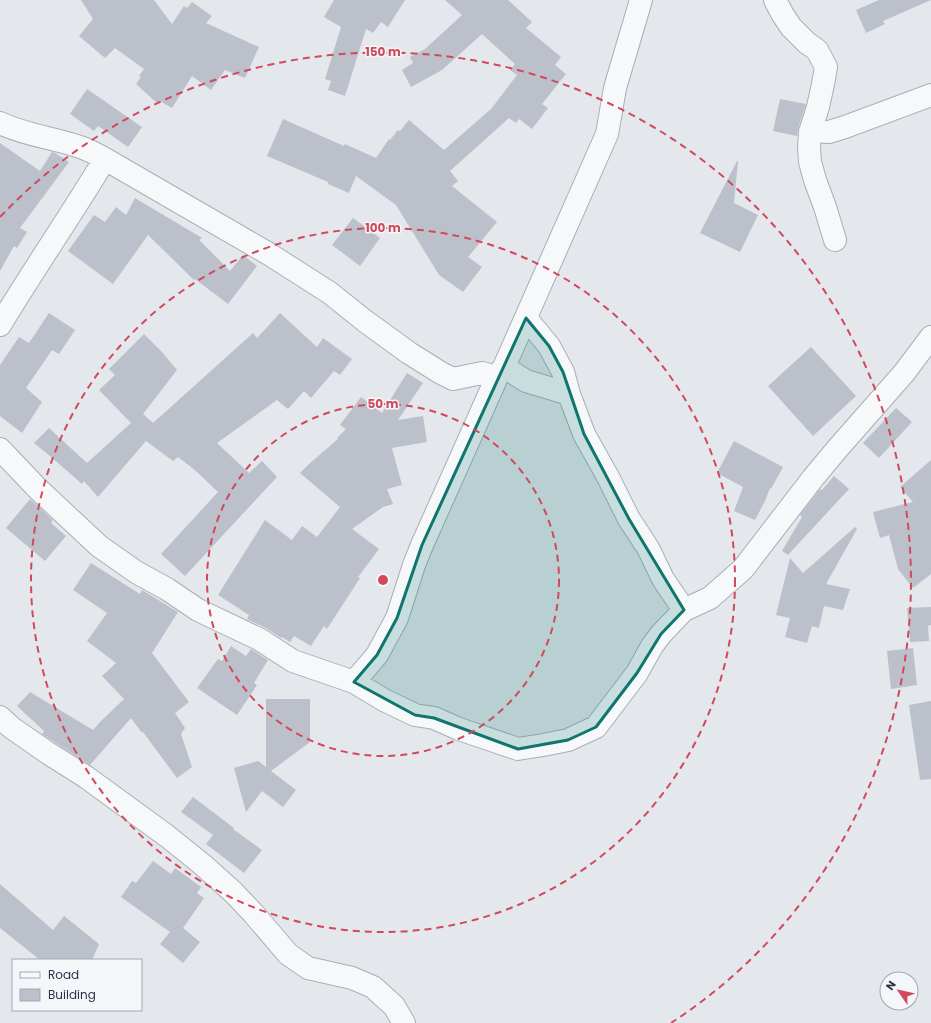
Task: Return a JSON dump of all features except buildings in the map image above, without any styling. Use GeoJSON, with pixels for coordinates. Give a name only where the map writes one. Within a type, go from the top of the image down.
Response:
{"type":"FeatureCollection","features":[{"type":"Feature","properties":{"kind":"street"},"geometry":{"type":"LineString","coordinates":[[354,682],[377,654],[397,618],[422,545],[526,318],[607,134],[615,88],[641,0]]}},
{"type":"Feature","properties":{"kind":"street"},"geometry":{"type":"LineString","coordinates":[[775,0],[791,27],[807,43],[817,50],[826,67],[822,92],[810,132],[809,147],[815,180],[835,240]]}},
{"type":"Feature","properties":{"kind":"street"},"geometry":{"type":"LineString","coordinates":[[810,132],[829,132],[846,127],[931,94]]}},
{"type":"Feature","properties":{"kind":"street"},"geometry":{"type":"LineString","coordinates":[[0,123],[30,135],[84,148],[105,159],[269,254],[330,293],[408,353],[440,373],[453,379],[482,372],[501,372],[569,394]]}},
{"type":"Feature","properties":{"kind":"street"},"geometry":{"type":"LineString","coordinates":[[0,325],[105,159]]}},
{"type":"Feature","properties":{"kind":"street"},"geometry":{"type":"LineString","coordinates":[[526,318],[549,346],[563,372],[569,394],[584,434],[608,477],[628,519],[648,548],[663,579],[684,610]]}},
{"type":"Feature","properties":{"kind":"street"},"geometry":{"type":"LineString","coordinates":[[0,449],[38,489],[99,546],[136,572],[198,610],[259,639],[293,661],[354,682],[384,700],[415,715],[434,718],[459,729],[518,749],[568,740],[596,726],[637,673],[657,640],[684,610],[710,598],[743,569],[813,478],[904,373],[931,337]]}},
{"type":"Feature","properties":{"kind":"street"},"geometry":{"type":"LineString","coordinates":[[0,717],[12,728],[48,754],[86,777],[167,836],[197,860],[243,902],[288,954],[308,968],[352,978],[373,987],[394,1006],[404,1023]]}},
{"type":"Feature","properties":{"kind":"highlighted area"},"geometry":{"type":"Polygon","coordinates":[[[526,318],[549,346],[563,372],[584,434],[629,519],[684,610],[661,634],[637,673],[596,727],[568,740],[518,749],[434,718],[415,715],[354,682],[377,655],[397,618],[422,545],[526,318]]]}}]}
